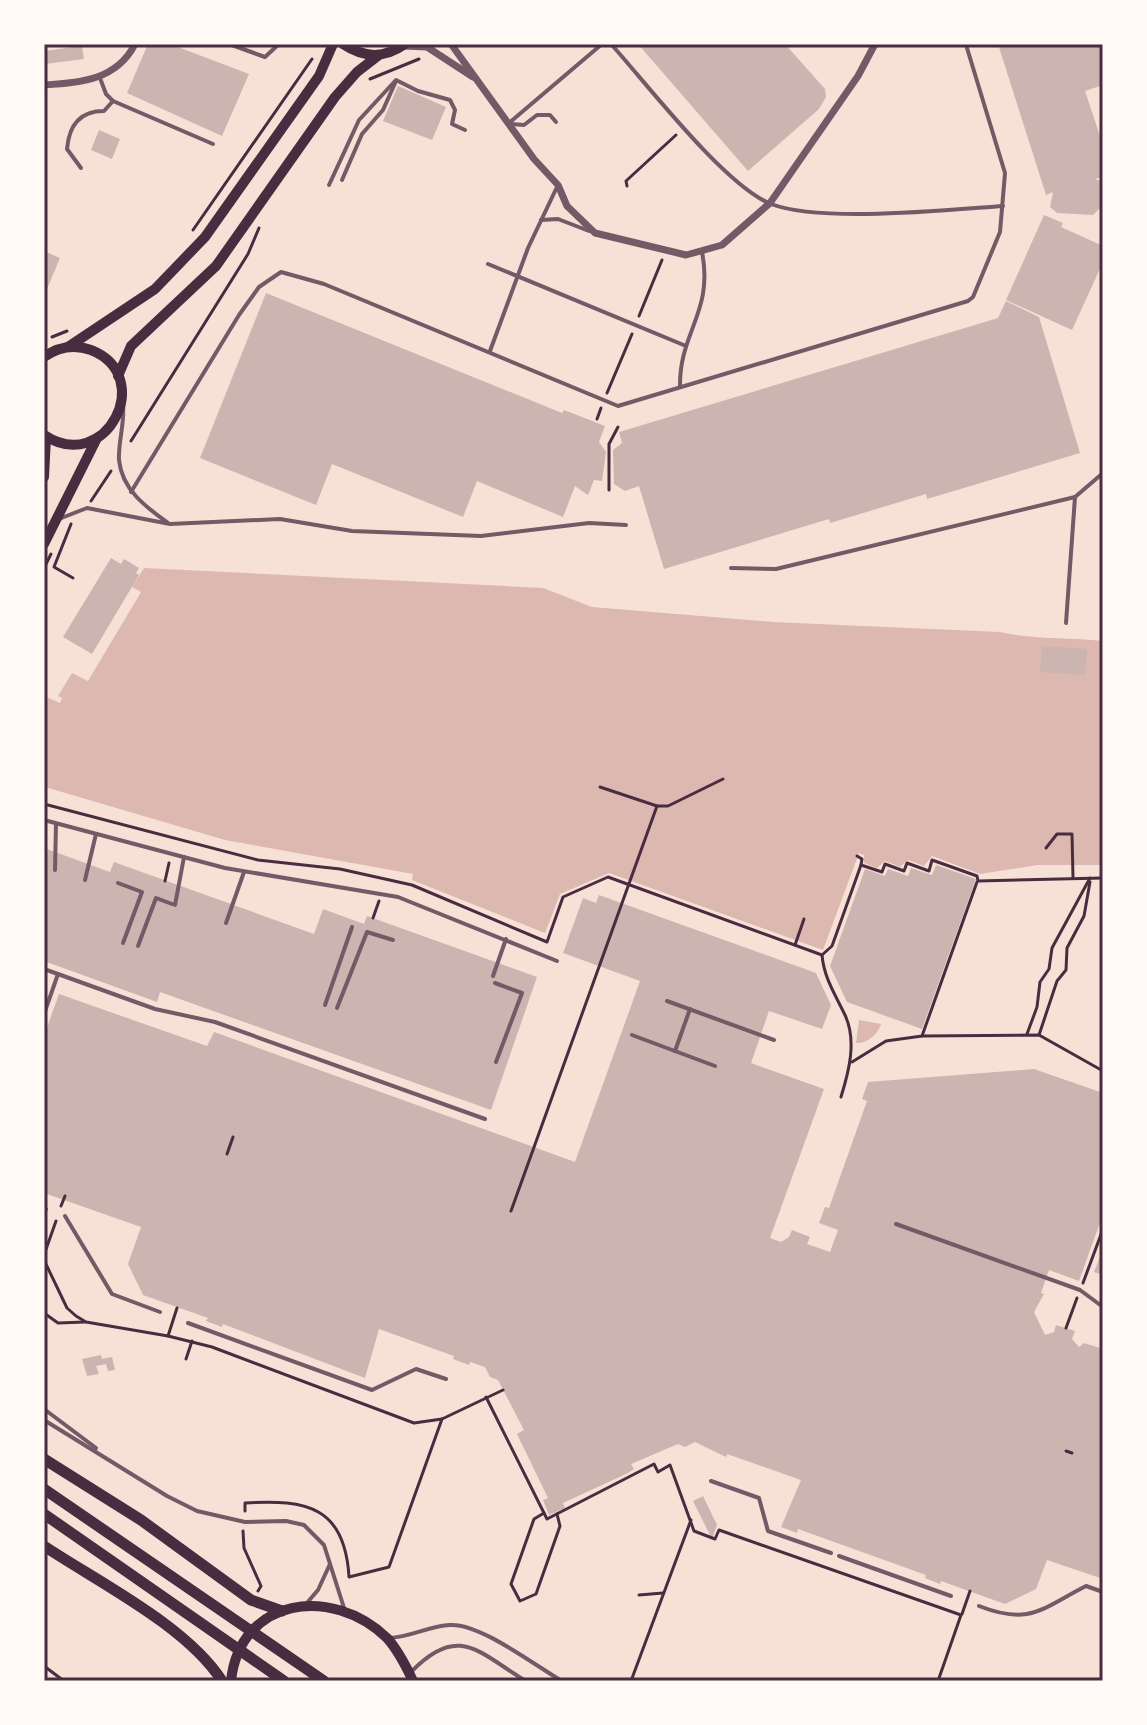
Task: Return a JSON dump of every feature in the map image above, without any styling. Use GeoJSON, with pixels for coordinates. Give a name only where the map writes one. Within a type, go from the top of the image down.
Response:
{"type":"FeatureCollection","features":[{"type":"Feature","properties":{"kind":"main road"},"geometry":{"type":"LineString","coordinates":[[44,357],[68,347],[155,289],[205,237],[319,76],[333,44]]}},
{"type":"Feature","properties":{"kind":"main road"},"geometry":{"type":"LineString","coordinates":[[343,44],[358,53],[379,55]]}},
{"type":"Feature","properties":{"kind":"main road"},"geometry":{"type":"LineString","coordinates":[[118,376],[131,346],[216,266],[335,97],[357,72],[379,55],[404,45]]}},
{"type":"Feature","properties":{"kind":"main road"},"geometry":{"type":"LineString","coordinates":[[44,544],[97,438],[115,421],[122,397],[118,376],[98,353],[68,347]]}},
{"type":"Feature","properties":{"kind":"main road"},"geometry":{"type":"LineString","coordinates":[[44,477],[45,436],[71,445],[97,438]]}},
{"type":"Feature","properties":{"kind":"main road"},"geometry":{"type":"LineString","coordinates":[[44,1459],[141,1520],[251,1600],[265,1608],[282,1611]]}},
{"type":"Feature","properties":{"kind":"main road"},"geometry":{"type":"LineString","coordinates":[[44,1489],[324,1681]]}},
{"type":"Feature","properties":{"kind":"main road"},"geometry":{"type":"LineString","coordinates":[[44,1514],[284,1681]]}},
{"type":"Feature","properties":{"kind":"main road"},"geometry":{"type":"LineString","coordinates":[[44,1546],[157,1620],[186,1643],[222,1681]]}},
{"type":"Feature","properties":{"kind":"main road"},"geometry":{"type":"LineString","coordinates":[[231,1681],[235,1654],[256,1624],[282,1611],[304,1606],[346,1613],[387,1638],[411,1677]]}},
{"type":"Feature","properties":{"kind":"street"},"geometry":{"type":"LineString","coordinates":[[44,85],[100,78],[123,61],[135,44]]}},
{"type":"Feature","properties":{"kind":"street"},"geometry":{"type":"LineString","coordinates":[[451,44],[534,159],[558,185],[567,206],[595,233],[686,255],[729,241],[770,203],[858,76],[875,44]]}},
{"type":"Feature","properties":{"kind":"street"},"geometry":{"type":"LineString","coordinates":[[404,45],[427,47],[475,78]]}},
{"type":"Feature","properties":{"kind":"lane"},"geometry":{"type":"LineString","coordinates":[[229,44],[265,57],[279,44]]}},
{"type":"Feature","properties":{"kind":"lane"},"geometry":{"type":"LineString","coordinates":[[508,124],[602,44]]}},
{"type":"Feature","properties":{"kind":"lane"},"geometry":{"type":"LineString","coordinates":[[611,44],[736,183],[770,203],[825,214],[1003,206]]}},
{"type":"Feature","properties":{"kind":"lane"},"geometry":{"type":"LineString","coordinates":[[131,492],[239,315],[274,274],[307,277],[618,406],[968,301],[973,297],[1000,232],[1005,173],[967,48]]}},
{"type":"Feature","properties":{"kind":"lane"},"geometry":{"type":"LineString","coordinates":[[100,78],[106,94],[113,101],[213,144]]}},
{"type":"Feature","properties":{"kind":"lane"},"geometry":{"type":"LineString","coordinates":[[396,80],[418,91],[450,100],[455,110],[452,124],[465,130]]}},
{"type":"Feature","properties":{"kind":"lane"},"geometry":{"type":"LineString","coordinates":[[342,180],[362,134],[383,110],[396,80]]}},
{"type":"Feature","properties":{"kind":"lane"},"geometry":{"type":"LineString","coordinates":[[329,185],[359,120],[396,80]]}},
{"type":"Feature","properties":{"kind":"lane"},"geometry":{"type":"LineString","coordinates":[[81,168],[67,149],[69,131],[79,118],[93,111],[104,111],[113,101]]}},
{"type":"Feature","properties":{"kind":"lane"},"geometry":{"type":"LineString","coordinates":[[508,124],[524,125],[537,115],[550,115],[556,122]]}},
{"type":"Feature","properties":{"kind":"lane"},"geometry":{"type":"LineString","coordinates":[[490,351],[541,220],[558,185]]}},
{"type":"Feature","properties":{"kind":"lane"},"geometry":{"type":"LineString","coordinates":[[541,220],[558,219],[595,233]]}},
{"type":"Feature","properties":{"kind":"lane"},"geometry":{"type":"LineString","coordinates":[[680,387],[680,362],[707,285],[702,252]]}},
{"type":"Feature","properties":{"kind":"lane"},"geometry":{"type":"LineString","coordinates":[[488,264],[686,346]]}},
{"type":"Feature","properties":{"kind":"lane"},"geometry":{"type":"LineString","coordinates":[[122,397],[124,417],[119,459],[131,492],[170,524]]}},
{"type":"Feature","properties":{"kind":"lane"},"geometry":{"type":"LineString","coordinates":[[731,568],[776,569],[1075,497],[1103,473]]}},
{"type":"Feature","properties":{"kind":"lane"},"geometry":{"type":"LineString","coordinates":[[1066,623],[1075,497]]}},
{"type":"Feature","properties":{"kind":"lane"},"geometry":{"type":"LineString","coordinates":[[57,520],[87,508],[170,524],[280,519],[352,531],[481,536],[589,523],[626,525]]}},
{"type":"Feature","properties":{"kind":"lane"},"geometry":{"type":"LineString","coordinates":[[44,820],[244,872],[382,893],[557,961]]}},
{"type":"Feature","properties":{"kind":"lane"},"geometry":{"type":"LineString","coordinates":[[55,870],[56,823]]}},
{"type":"Feature","properties":{"kind":"lane"},"geometry":{"type":"LineString","coordinates":[[85,880],[96,834]]}},
{"type":"Feature","properties":{"kind":"lane"},"geometry":{"type":"LineString","coordinates":[[138,946],[156,898],[174,904],[184,857]]}},
{"type":"Feature","properties":{"kind":"lane"},"geometry":{"type":"LineString","coordinates":[[226,923],[244,872]]}},
{"type":"Feature","properties":{"kind":"lane"},"geometry":{"type":"LineString","coordinates":[[118,883],[142,892],[123,943]]}},
{"type":"Feature","properties":{"kind":"lane"},"geometry":{"type":"LineString","coordinates":[[325,1005],[352,927]]}},
{"type":"Feature","properties":{"kind":"lane"},"geometry":{"type":"LineString","coordinates":[[337,1008],[367,932],[393,940]]}},
{"type":"Feature","properties":{"kind":"lane"},"geometry":{"type":"LineString","coordinates":[[493,976],[506,939]]}},
{"type":"Feature","properties":{"kind":"lane"},"geometry":{"type":"LineString","coordinates":[[44,969],[155,1009],[215,1022],[485,1119]]}},
{"type":"Feature","properties":{"kind":"lane"},"geometry":{"type":"LineString","coordinates":[[44,1014],[58,974]]}},
{"type":"Feature","properties":{"kind":"lane"},"geometry":{"type":"LineString","coordinates":[[495,983],[522,993],[496,1062]]}},
{"type":"Feature","properties":{"kind":"lane"},"geometry":{"type":"LineString","coordinates":[[667,1001],[774,1040]]}},
{"type":"Feature","properties":{"kind":"lane"},"geometry":{"type":"LineString","coordinates":[[675,1051],[690,1009]]}},
{"type":"Feature","properties":{"kind":"lane"},"geometry":{"type":"LineString","coordinates":[[632,1035],[715,1066]]}},
{"type":"Feature","properties":{"kind":"lane"},"geometry":{"type":"LineString","coordinates":[[65,1216],[112,1294],[160,1312]]}},
{"type":"Feature","properties":{"kind":"lane"},"geometry":{"type":"LineString","coordinates":[[896,1224],[1080,1290],[1103,1307]]}},
{"type":"Feature","properties":{"kind":"lane"},"geometry":{"type":"LineString","coordinates":[[188,1323],[372,1390],[416,1369],[446,1379]]}},
{"type":"Feature","properties":{"kind":"lane"},"geometry":{"type":"LineString","coordinates":[[44,1409],[110,1459]]}},
{"type":"Feature","properties":{"kind":"lane"},"geometry":{"type":"LineString","coordinates":[[44,1420],[167,1496],[197,1511],[245,1522],[286,1521],[304,1525],[324,1545],[346,1613]]}},
{"type":"Feature","properties":{"kind":"lane"},"geometry":{"type":"LineString","coordinates":[[711,1481],[759,1498],[768,1531],[831,1553]]}},
{"type":"Feature","properties":{"kind":"lane"},"geometry":{"type":"LineString","coordinates":[[839,1556],[951,1596]]}},
{"type":"Feature","properties":{"kind":"lane"},"geometry":{"type":"LineString","coordinates":[[304,1606],[318,1590],[331,1563]]}},
{"type":"Feature","properties":{"kind":"lane"},"geometry":{"type":"LineString","coordinates":[[979,1606],[1006,1617],[1028,1616],[1086,1586],[1103,1592]]}},
{"type":"Feature","properties":{"kind":"lane"},"geometry":{"type":"LineString","coordinates":[[387,1638],[410,1637],[438,1626],[467,1626],[562,1681]]}},
{"type":"Feature","properties":{"kind":"lane"},"geometry":{"type":"LineString","coordinates":[[411,1677],[436,1649],[458,1644],[476,1649],[526,1681]]}},
{"type":"Feature","properties":{"kind":"path"},"geometry":{"type":"LineString","coordinates":[[192,231],[315,55]]}},
{"type":"Feature","properties":{"kind":"path"},"geometry":{"type":"LineString","coordinates":[[627,186],[626,181],[685,127]]}},
{"type":"Feature","properties":{"kind":"path"},"geometry":{"type":"LineString","coordinates":[[44,568],[61,534],[87,508],[119,459],[248,254],[262,222]]}},
{"type":"Feature","properties":{"kind":"path"},"geometry":{"type":"LineString","coordinates":[[597,419],[662,259]]}},
{"type":"Feature","properties":{"kind":"path"},"geometry":{"type":"LineString","coordinates":[[44,341],[73,329]]}},
{"type":"Feature","properties":{"kind":"path"},"geometry":{"type":"LineString","coordinates":[[609,490],[609,444],[618,427]]}},
{"type":"Feature","properties":{"kind":"path"},"geometry":{"type":"LineString","coordinates":[[54,567],[71,524]]}},
{"type":"Feature","properties":{"kind":"path"},"geometry":{"type":"LineString","coordinates":[[47,563],[73,578]]}},
{"type":"Feature","properties":{"kind":"path"},"geometry":{"type":"LineString","coordinates":[[600,787],[657,806],[668,806],[723,779]]}},
{"type":"Feature","properties":{"kind":"path"},"geometry":{"type":"LineString","coordinates":[[44,804],[258,860],[340,869],[412,885],[547,942],[563,897],[608,877],[822,955]]}},
{"type":"Feature","properties":{"kind":"path"},"geometry":{"type":"LineString","coordinates":[[511,1211],[657,806]]}},
{"type":"Feature","properties":{"kind":"path"},"geometry":{"type":"LineString","coordinates":[[1046,848],[1057,834],[1072,834],[1074,878]]}},
{"type":"Feature","properties":{"kind":"path"},"geometry":{"type":"LineString","coordinates":[[822,955],[832,946],[861,865],[862,859],[857,856]]}},
{"type":"Feature","properties":{"kind":"path"},"geometry":{"type":"LineString","coordinates":[[861,865],[882,872],[885,864],[904,871],[907,863],[929,871],[932,860],[977,876],[978,881],[922,1036]]}},
{"type":"Feature","properties":{"kind":"path"},"geometry":{"type":"LineString","coordinates":[[1027,1034],[1037,1007],[1040,982],[1049,969],[1052,948],[1090,878]]}},
{"type":"Feature","properties":{"kind":"path"},"geometry":{"type":"LineString","coordinates":[[1039,1035],[1057,981],[1066,970],[1067,948],[1084,916],[1090,878]]}},
{"type":"Feature","properties":{"kind":"path"},"geometry":{"type":"LineString","coordinates":[[978,881],[1103,878]]}},
{"type":"Feature","properties":{"kind":"path"},"geometry":{"type":"LineString","coordinates":[[795,945],[804,919]]}},
{"type":"Feature","properties":{"kind":"path"},"geometry":{"type":"LineString","coordinates":[[822,955],[824,975],[847,1019],[852,1062],[841,1097]]}},
{"type":"Feature","properties":{"kind":"path"},"geometry":{"type":"LineString","coordinates":[[852,1062],[886,1041],[922,1036],[1027,1034],[1039,1035],[1103,1071]]}},
{"type":"Feature","properties":{"kind":"path"},"geometry":{"type":"LineString","coordinates":[[227,1154],[233,1137]]}},
{"type":"Feature","properties":{"kind":"path"},"geometry":{"type":"LineString","coordinates":[[1066,1328],[1103,1229]]}},
{"type":"Feature","properties":{"kind":"path"},"geometry":{"type":"LineString","coordinates":[[50,1239],[44,1258],[67,1308],[86,1322]]}},
{"type":"Feature","properties":{"kind":"path"},"geometry":{"type":"LineString","coordinates":[[44,1313],[58,1323],[86,1322],[168,1336],[177,1308]]}},
{"type":"Feature","properties":{"kind":"path"},"geometry":{"type":"LineString","coordinates":[[186,1359],[192,1341]]}},
{"type":"Feature","properties":{"kind":"path"},"geometry":{"type":"LineString","coordinates":[[503,1390],[486,1397],[547,1519],[599,1489],[654,1464],[658,1472],[670,1465],[694,1531],[715,1539],[719,1530],[961,1615]]}},
{"type":"Feature","properties":{"kind":"path"},"geometry":{"type":"LineString","coordinates":[[355,1575],[389,1567],[442,1419]]}},
{"type":"Feature","properties":{"kind":"path"},"geometry":{"type":"LineString","coordinates":[[1066,1451],[1072,1453]]}},
{"type":"Feature","properties":{"kind":"path"},"geometry":{"type":"LineString","coordinates":[[544,1513],[535,1518],[511,1584],[520,1601],[536,1594],[560,1526],[557,1514]]}},
{"type":"Feature","properties":{"kind":"path"},"geometry":{"type":"LineString","coordinates":[[631,1681],[691,1520]]}},
{"type":"Feature","properties":{"kind":"path"},"geometry":{"type":"LineString","coordinates":[[242,1538],[261,1586],[257,1593]]}},
{"type":"Feature","properties":{"kind":"path"},"geometry":{"type":"LineString","coordinates":[[938,1681],[970,1591]]}},
{"type":"Feature","properties":{"kind":"path"},"geometry":{"type":"LineString","coordinates":[[639,1595],[663,1593]]}},
{"type":"Feature","properties":{"kind":"path"},"geometry":{"type":"LineString","coordinates":[[44,1666],[64,1681]]}},
{"type":"Feature","properties":{"kind":"shaded area"},"geometry":{"type":"Polygon","coordinates":[[[144,568],[543,588],[592,607],[773,622],[1000,632],[1103,641],[1103,865],[1038,865],[980,874],[932,856],[924,866],[908,860],[900,867],[885,861],[877,868],[864,863],[864,855],[859,853],[823,950],[609,873],[560,894],[545,933],[412,880],[413,874],[225,840],[45,787],[44,696],[60,703],[62,698],[58,696],[72,673],[88,681],[141,592],[132,587],[144,568]]]}},
{"type":"Feature","properties":{"kind":"shaded area"},"geometry":{"type":"Polygon","coordinates":[[[859,1020],[881,1024],[872,1038],[856,1043],[859,1020]]]}},
{"type":"Feature","properties":{"kind":"building"},"geometry":{"type":"Polygon","coordinates":[[[148,44],[170,44],[249,74],[222,136],[127,93],[148,44]]]}},
{"type":"Feature","properties":{"kind":"building"},"geometry":{"type":"Polygon","coordinates":[[[638,44],[785,44],[825,89],[826,97],[819,109],[748,171],[638,44]]]}},
{"type":"Feature","properties":{"kind":"building"},"geometry":{"type":"Polygon","coordinates":[[[998,44],[1103,44],[1103,85],[1085,91],[1103,145],[1103,177],[1095,179],[1103,182],[1103,205],[1093,215],[1057,213],[1050,207],[1053,192],[1046,195],[998,44]]]}},
{"type":"Feature","properties":{"kind":"building"},"geometry":{"type":"Polygon","coordinates":[[[82,46],[84,59],[45,64],[44,51],[82,46]]]}},
{"type":"Feature","properties":{"kind":"building"},"geometry":{"type":"Polygon","coordinates":[[[398,86],[446,107],[432,140],[383,121],[398,86]]]}},
{"type":"Feature","properties":{"kind":"building"},"geometry":{"type":"Polygon","coordinates":[[[99,130],[120,139],[112,159],[91,150],[99,130]]]}},
{"type":"Feature","properties":{"kind":"building"},"geometry":{"type":"Polygon","coordinates":[[[1044,215],[1063,223],[1061,227],[1103,246],[1103,262],[1072,330],[1006,300],[1044,215]]]}},
{"type":"Feature","properties":{"kind":"building"},"geometry":{"type":"Polygon","coordinates":[[[44,251],[60,258],[44,296],[44,251]]]}},
{"type":"Feature","properties":{"kind":"building"},"geometry":{"type":"Polygon","coordinates":[[[266,293],[562,413],[564,410],[605,426],[599,442],[606,452],[602,481],[594,480],[588,495],[575,486],[563,517],[477,481],[463,517],[332,464],[316,505],[200,458],[266,293]]]}},
{"type":"Feature","properties":{"kind":"building"},"geometry":{"type":"Polygon","coordinates":[[[1006,301],[1039,317],[1080,453],[927,499],[926,494],[830,523],[829,519],[664,569],[639,486],[625,491],[614,484],[613,450],[622,443],[619,432],[998,318],[1006,301]]]}},
{"type":"Feature","properties":{"kind":"building"},"geometry":{"type":"Polygon","coordinates":[[[111,558],[121,564],[124,559],[139,568],[136,573],[139,575],[92,654],[63,637],[111,558]]]}},
{"type":"Feature","properties":{"kind":"building"},"geometry":{"type":"Polygon","coordinates":[[[1042,646],[1087,649],[1085,675],[1040,672],[1042,646]]]}},
{"type":"Feature","properties":{"kind":"building"},"geometry":{"type":"Polygon","coordinates":[[[44,848],[110,872],[114,862],[314,934],[323,909],[364,924],[367,916],[537,977],[491,1110],[160,992],[157,1002],[44,961],[44,848]]]}},
{"type":"Feature","properties":{"kind":"building"},"geometry":{"type":"Polygon","coordinates":[[[936,865],[976,879],[922,1029],[847,1002],[830,966],[865,869],[885,876],[888,869],[908,876],[911,868],[932,875],[936,865]]]}},
{"type":"Feature","properties":{"kind":"building"},"geometry":{"type":"Polygon","coordinates":[[[599,895],[816,973],[831,1005],[822,1029],[769,1011],[751,1063],[824,1089],[770,1238],[781,1242],[789,1237],[792,1230],[810,1237],[807,1244],[830,1252],[838,1230],[819,1223],[825,1207],[829,1208],[867,1101],[862,1099],[868,1082],[1034,1069],[1103,1093],[1103,1214],[1079,1281],[1049,1270],[1041,1293],[1044,1294],[1034,1312],[1045,1335],[1054,1332],[1056,1325],[1075,1331],[1072,1339],[1079,1347],[1084,1343],[1103,1349],[1103,1579],[1047,1560],[1036,1589],[1005,1604],[941,1581],[940,1584],[925,1578],[926,1575],[798,1529],[797,1533],[781,1527],[801,1480],[727,1454],[726,1457],[695,1442],[685,1447],[678,1444],[631,1464],[634,1469],[628,1473],[563,1503],[565,1508],[549,1515],[543,1500],[548,1498],[517,1434],[524,1430],[498,1380],[490,1377],[485,1367],[470,1362],[469,1365],[453,1359],[454,1356],[379,1329],[365,1378],[223,1324],[222,1327],[206,1321],[208,1318],[143,1295],[128,1264],[141,1227],[44,1193],[44,1036],[59,994],[207,1046],[214,1032],[575,1162],[640,981],[563,953],[583,898],[596,903],[599,895]]]}},
{"type":"Feature","properties":{"kind":"building"},"geometry":{"type":"Polygon","coordinates":[[[1103,1249],[1103,1275],[1094,1272],[1103,1249]]]}},
{"type":"Feature","properties":{"kind":"building"},"geometry":{"type":"Polygon","coordinates":[[[101,1355],[102,1359],[112,1357],[115,1370],[108,1371],[106,1364],[96,1366],[99,1374],[87,1376],[82,1359],[101,1355]]]}},
{"type":"Feature","properties":{"kind":"building"},"geometry":{"type":"Polygon","coordinates":[[[703,1496],[717,1525],[712,1539],[693,1501],[703,1496]]]}}]}
